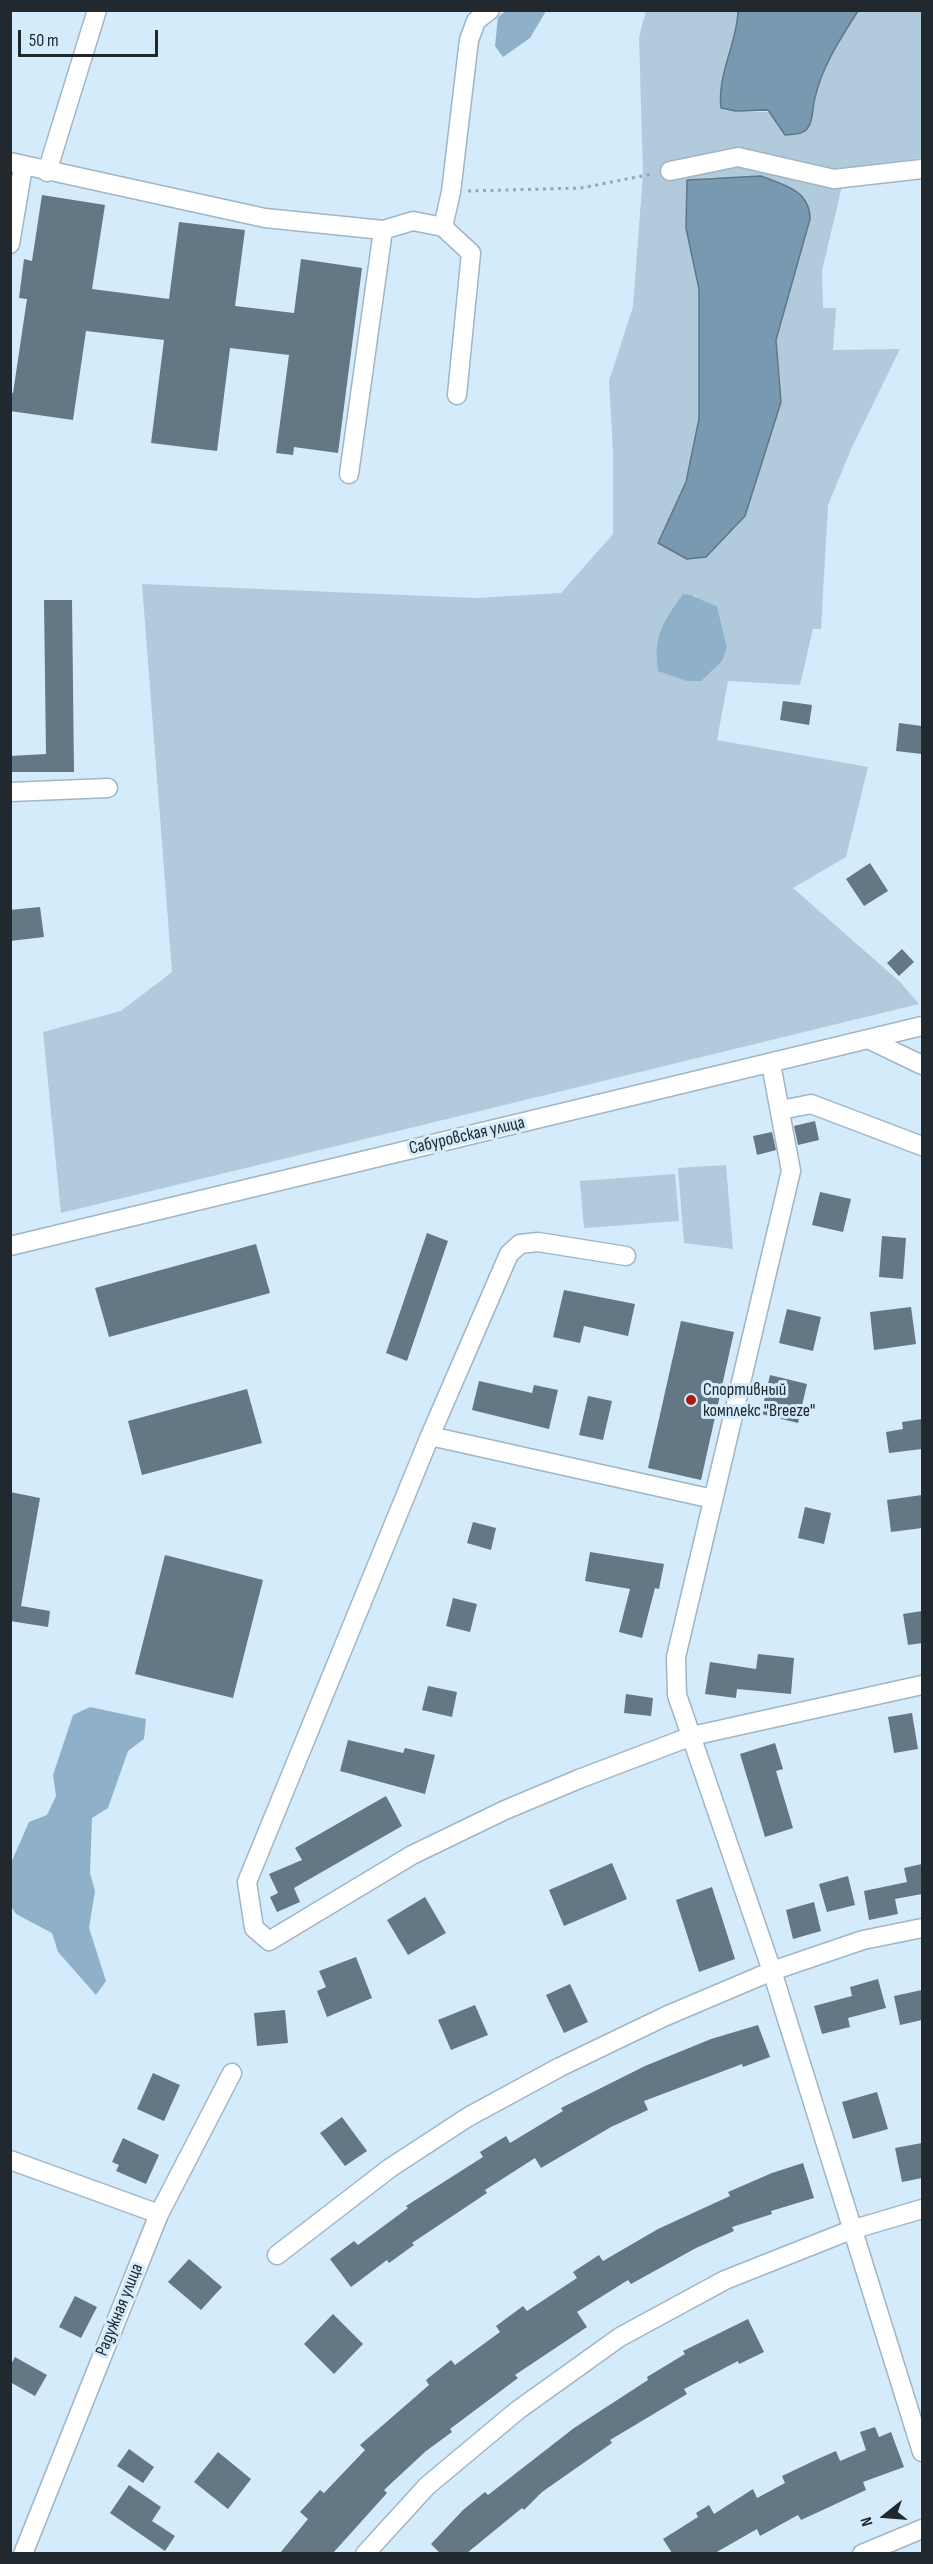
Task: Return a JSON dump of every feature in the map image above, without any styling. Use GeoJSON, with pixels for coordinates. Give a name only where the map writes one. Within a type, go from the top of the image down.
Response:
{"type":"FeatureCollection","features":[{"type":"Feature","properties":{"kind":"street"},"geometry":{"type":"LineString","coordinates":[[47,172],[97,10]]}},
{"type":"Feature","properties":{"kind":"street"},"geometry":{"type":"LineString","coordinates":[[443,227],[451,192],[469,40],[476,21],[489,10]]}},
{"type":"Feature","properties":{"kind":"street"},"geometry":{"type":"LineString","coordinates":[[670,171],[738,157],[834,179],[922,169]]}},
{"type":"Feature","properties":{"kind":"street"},"geometry":{"type":"LineString","coordinates":[[10,244],[17,165],[265,218],[383,230],[413,221],[443,227],[471,253],[457,395]]}},
{"type":"Feature","properties":{"kind":"street"},"geometry":{"type":"LineString","coordinates":[[350,474],[383,230]]}},
{"type":"Feature","properties":{"kind":"street"},"geometry":{"type":"LineString","coordinates":[[10,792],[108,788]]}},
{"type":"Feature","properties":{"kind":"street","name":"Сабуровская улица"},"geometry":{"type":"LineString","coordinates":[[10,1246],[922,1026]]}},
{"type":"Feature","properties":{"kind":"street"},"geometry":{"type":"LineString","coordinates":[[870,1040],[922,1065]]}},
{"type":"Feature","properties":{"kind":"street"},"geometry":{"type":"LineString","coordinates":[[771,1064],[791,1171],[676,1657],[677,1695],[772,1971],[922,2452]]}},
{"type":"Feature","properties":{"kind":"street"},"geometry":{"type":"LineString","coordinates":[[781,1110],[811,1104],[922,1146]]}},
{"type":"Feature","properties":{"kind":"street"},"geometry":{"type":"LineString","coordinates":[[626,1256],[538,1242],[519,1244],[509,1254],[430,1436],[247,1882],[254,1928],[269,1941],[412,1855],[505,1810],[692,1736],[922,1685]]}},
{"type":"Feature","properties":{"kind":"street"},"geometry":{"type":"LineString","coordinates":[[430,1436],[713,1499]]}},
{"type":"Feature","properties":{"kind":"street"},"geometry":{"type":"LineString","coordinates":[[277,2255],[390,2168],[468,2117],[560,2067],[666,2016],[772,1971],[863,1940],[922,1928]]}},
{"type":"Feature","properties":{"kind":"street","name":"Радужная улица"},"geometry":{"type":"LineString","coordinates":[[23,2553],[159,2214],[232,2073]]}},
{"type":"Feature","properties":{"kind":"street"},"geometry":{"type":"LineString","coordinates":[[10,2160],[159,2214]]}},
{"type":"Feature","properties":{"kind":"street"},"geometry":{"type":"LineString","coordinates":[[365,2553],[436,2478],[518,2410],[620,2337],[725,2280],[851,2230],[922,2209]]}},
{"type":"Feature","properties":{"kind":"street"},"geometry":{"type":"LineString","coordinates":[[862,2553],[922,2529]]}},
{"type":"Feature","properties":{"kind":"path"},"geometry":{"type":"LineString","coordinates":[[451,192],[581,188],[670,171]]}},
{"type":"Feature","properties":{"kind":"shaded area"},"geometry":{"type":"Polygon","coordinates":[[[506,11],[546,11],[530,38],[503,57],[495,46],[498,17],[506,11]]]}},
{"type":"Feature","properties":{"kind":"shaded area"},"geometry":{"type":"Polygon","coordinates":[[[646,11],[738,11],[724,71],[721,108],[755,112],[813,113],[824,72],[858,11],[922,11],[922,158],[846,169],[822,271],[823,308],[836,308],[833,350],[900,349],[852,447],[828,505],[821,629],[813,629],[800,685],[728,681],[717,740],[868,767],[846,857],[793,888],[900,982],[919,1004],[61,1213],[43,1032],[121,1011],[172,972],[142,584],[476,598],[561,593],[613,534],[613,451],[609,381],[633,307],[643,173],[639,37],[646,11]],[[714,177],[687,180],[686,228],[699,289],[699,419],[686,482],[659,543],[745,516],[781,402],[776,340],[810,219],[714,177]],[[693,594],[727,647],[717,606],[704,602],[693,594]]]}},
{"type":"Feature","properties":{"kind":"shaded area"},"geometry":{"type":"Polygon","coordinates":[[[738,11],[858,11],[827,63],[818,86],[811,122],[803,132],[785,135],[768,110],[736,111],[721,108],[724,71],[738,11]]]}},
{"type":"Feature","properties":{"kind":"shaded area"},"geometry":{"type":"Polygon","coordinates":[[[761,176],[787,186],[801,195],[809,209],[810,219],[776,340],[781,402],[745,516],[706,557],[687,559],[658,543],[686,482],[699,419],[699,289],[686,228],[687,180],[761,176]]]}},
{"type":"Feature","properties":{"kind":"shaded area"},"geometry":{"type":"Polygon","coordinates":[[[683,594],[692,595],[717,606],[727,647],[722,661],[701,681],[687,681],[658,671],[658,639],[665,621],[683,594]]]}},
{"type":"Feature","properties":{"kind":"shaded area"},"geometry":{"type":"Polygon","coordinates":[[[726,1165],[733,1249],[684,1243],[678,1168],[726,1165]]]}},
{"type":"Feature","properties":{"kind":"shaded area"},"geometry":{"type":"Polygon","coordinates":[[[675,1174],[679,1221],[584,1228],[580,1181],[675,1174]]]}},
{"type":"Feature","properties":{"kind":"shaded area"},"geometry":{"type":"Polygon","coordinates":[[[90,1707],[146,1719],[144,1739],[128,1751],[108,1808],[92,1818],[90,1873],[95,1891],[89,1928],[106,1981],[96,1995],[58,1952],[52,1933],[16,1914],[11,1906],[11,1863],[29,1822],[47,1815],[56,1796],[53,1775],[73,1715],[90,1707]]]}},
{"type":"Feature","properties":{"kind":"building"},"geometry":{"type":"Polygon","coordinates":[[[42,195],[105,205],[92,289],[169,299],[179,222],[245,230],[235,306],[294,313],[301,259],[362,268],[338,453],[294,447],[293,455],[276,453],[289,355],[230,348],[217,451],[151,443],[164,340],[86,331],[73,420],[10,411],[10,393],[13,393],[27,299],[19,298],[24,259],[32,261],[42,195]]]}},
{"type":"Feature","properties":{"kind":"building"},"geometry":{"type":"Polygon","coordinates":[[[44,600],[72,600],[74,772],[10,772],[10,756],[46,754],[44,600]]]}},
{"type":"Feature","properties":{"kind":"building"},"geometry":{"type":"Polygon","coordinates":[[[783,701],[812,705],[809,725],[780,720],[783,701]]]}},
{"type":"Feature","properties":{"kind":"building"},"geometry":{"type":"Polygon","coordinates":[[[899,723],[922,726],[922,754],[896,751],[899,723]]]}},
{"type":"Feature","properties":{"kind":"building"},"geometry":{"type":"Polygon","coordinates":[[[870,863],[888,891],[864,906],[846,879],[870,863]]]}},
{"type":"Feature","properties":{"kind":"building"},"geometry":{"type":"Polygon","coordinates":[[[40,907],[44,937],[10,941],[10,910],[40,907]]]}},
{"type":"Feature","properties":{"kind":"building"},"geometry":{"type":"Polygon","coordinates":[[[902,949],[914,962],[899,976],[887,963],[902,949]]]}},
{"type":"Feature","properties":{"kind":"building"},"geometry":{"type":"Polygon","coordinates":[[[815,1121],[819,1140],[798,1145],[794,1126],[815,1121]]]}},
{"type":"Feature","properties":{"kind":"building"},"geometry":{"type":"Polygon","coordinates":[[[772,1132],[776,1150],[757,1155],[753,1136],[772,1132]]]}},
{"type":"Feature","properties":{"kind":"building"},"geometry":{"type":"Polygon","coordinates":[[[820,1192],[851,1199],[843,1232],[812,1225],[820,1192]]]}},
{"type":"Feature","properties":{"kind":"building"},"geometry":{"type":"Polygon","coordinates":[[[427,1233],[448,1241],[407,1361],[386,1353],[427,1233]]]}},
{"type":"Feature","properties":{"kind":"building"},"geometry":{"type":"Polygon","coordinates":[[[882,1236],[906,1238],[903,1279],[879,1277],[882,1236]]]}},
{"type":"Feature","properties":{"kind":"building"},"geometry":{"type":"Polygon","coordinates":[[[256,1244],[270,1293],[109,1337],[95,1288],[256,1244]]]}},
{"type":"Feature","properties":{"kind":"building"},"geometry":{"type":"Polygon","coordinates":[[[564,1290],[635,1304],[628,1336],[584,1326],[580,1343],[553,1337],[564,1290]]]}},
{"type":"Feature","properties":{"kind":"building"},"geometry":{"type":"Polygon","coordinates":[[[911,1307],[916,1344],[874,1350],[870,1312],[911,1307]]]}},
{"type":"Feature","properties":{"kind":"building"},"geometry":{"type":"Polygon","coordinates":[[[787,1309],[821,1317],[813,1351],[779,1343],[787,1309]]]}},
{"type":"Feature","properties":{"kind":"building","name":"Спортивный комплекс \"Breeze\""},"geometry":{"type":"Polygon","coordinates":[[[681,1321],[734,1332],[701,1480],[648,1468],[681,1321]]]}},
{"type":"Feature","properties":{"kind":"building"},"geometry":{"type":"Polygon","coordinates":[[[770,1375],[807,1384],[798,1423],[761,1414],[770,1375]]]}},
{"type":"Feature","properties":{"kind":"building"},"geometry":{"type":"Polygon","coordinates":[[[479,1381],[532,1393],[534,1385],[558,1390],[549,1429],[472,1410],[479,1381]]]}},
{"type":"Feature","properties":{"kind":"building"},"geometry":{"type":"Polygon","coordinates":[[[247,1389],[262,1443],[142,1475],[128,1421],[247,1389]]]}},
{"type":"Feature","properties":{"kind":"building"},"geometry":{"type":"Polygon","coordinates":[[[588,1396],[612,1401],[603,1440],[579,1435],[588,1396]]]}},
{"type":"Feature","properties":{"kind":"building"},"geometry":{"type":"Polygon","coordinates":[[[922,1419],[922,1449],[889,1453],[886,1432],[903,1429],[902,1422],[922,1419]]]}},
{"type":"Feature","properties":{"kind":"building"},"geometry":{"type":"Polygon","coordinates":[[[10,1492],[40,1498],[21,1606],[50,1611],[48,1627],[10,1621],[10,1492]]]}},
{"type":"Feature","properties":{"kind":"building"},"geometry":{"type":"Polygon","coordinates":[[[922,1495],[922,1528],[891,1532],[887,1500],[922,1495]]]}},
{"type":"Feature","properties":{"kind":"building"},"geometry":{"type":"Polygon","coordinates":[[[805,1507],[831,1513],[824,1544],[798,1538],[805,1507]]]}},
{"type":"Feature","properties":{"kind":"building"},"geometry":{"type":"Polygon","coordinates":[[[473,1522],[496,1528],[491,1550],[467,1543],[473,1522]]]}},
{"type":"Feature","properties":{"kind":"building"},"geometry":{"type":"Polygon","coordinates":[[[590,1552],[664,1564],[659,1589],[655,1588],[642,1638],[619,1632],[630,1589],[585,1581],[590,1552]]]}},
{"type":"Feature","properties":{"kind":"building"},"geometry":{"type":"Polygon","coordinates":[[[165,1555],[263,1580],[233,1698],[135,1674],[165,1555]]]}},
{"type":"Feature","properties":{"kind":"building"},"geometry":{"type":"Polygon","coordinates":[[[453,1598],[477,1604],[470,1632],[446,1626],[453,1598]]]}},
{"type":"Feature","properties":{"kind":"building"},"geometry":{"type":"Polygon","coordinates":[[[922,1611],[922,1643],[908,1645],[903,1614],[922,1611]]]}},
{"type":"Feature","properties":{"kind":"building"},"geometry":{"type":"Polygon","coordinates":[[[758,1654],[794,1658],[791,1694],[737,1689],[736,1698],[705,1694],[710,1662],[756,1669],[758,1654]]]}},
{"type":"Feature","properties":{"kind":"building"},"geometry":{"type":"Polygon","coordinates":[[[428,1686],[457,1692],[452,1717],[422,1710],[428,1686]]]}},
{"type":"Feature","properties":{"kind":"building"},"geometry":{"type":"Polygon","coordinates":[[[626,1694],[653,1698],[651,1716],[624,1713],[626,1694]]]}},
{"type":"Feature","properties":{"kind":"building"},"geometry":{"type":"Polygon","coordinates":[[[912,1713],[918,1749],[894,1753],[888,1717],[912,1713]]]}},
{"type":"Feature","properties":{"kind":"building"},"geometry":{"type":"Polygon","coordinates":[[[348,1740],[403,1753],[405,1748],[435,1755],[425,1794],[340,1771],[348,1740]]]}},
{"type":"Feature","properties":{"kind":"building"},"geometry":{"type":"Polygon","coordinates":[[[775,1743],[783,1769],[776,1771],[793,1828],[765,1837],[740,1754],[775,1743]]]}},
{"type":"Feature","properties":{"kind":"building"},"geometry":{"type":"Polygon","coordinates":[[[386,1796],[402,1826],[294,1888],[300,1902],[277,1912],[270,1897],[278,1893],[269,1874],[302,1860],[295,1848],[386,1796]]]}},
{"type":"Feature","properties":{"kind":"building"},"geometry":{"type":"Polygon","coordinates":[[[612,1863],[627,1899],[564,1926],[549,1890],[612,1863]]]}},
{"type":"Feature","properties":{"kind":"building"},"geometry":{"type":"Polygon","coordinates":[[[922,1864],[922,1894],[895,1899],[898,1914],[869,1920],[864,1891],[907,1882],[904,1868],[922,1864]]]}},
{"type":"Feature","properties":{"kind":"building"},"geometry":{"type":"Polygon","coordinates":[[[848,1876],[855,1905],[827,1912],[819,1884],[848,1876]]]}},
{"type":"Feature","properties":{"kind":"building"},"geometry":{"type":"Polygon","coordinates":[[[712,1887],[735,1959],[699,1972],[676,1900],[712,1887]]]}},
{"type":"Feature","properties":{"kind":"building"},"geometry":{"type":"Polygon","coordinates":[[[425,1897],[446,1933],[408,1955],[387,1920],[425,1897]]]}},
{"type":"Feature","properties":{"kind":"building"},"geometry":{"type":"Polygon","coordinates":[[[814,1902],[821,1931],[793,1939],[786,1910],[814,1902]]]}},
{"type":"Feature","properties":{"kind":"building"},"geometry":{"type":"Polygon","coordinates":[[[356,1957],[372,1998],[327,2017],[317,1991],[326,1987],[319,1971],[356,1957]]]}},
{"type":"Feature","properties":{"kind":"building"},"geometry":{"type":"Polygon","coordinates":[[[878,1979],[886,2008],[848,2018],[850,2027],[822,2034],[814,2006],[852,1996],[850,1987],[878,1979]]]}},
{"type":"Feature","properties":{"kind":"building"},"geometry":{"type":"Polygon","coordinates":[[[570,1984],[588,2022],[564,2033],[546,1995],[570,1984]]]}},
{"type":"Feature","properties":{"kind":"building"},"geometry":{"type":"Polygon","coordinates":[[[922,1990],[922,2020],[900,2025],[894,1996],[922,1990]]]}},
{"type":"Feature","properties":{"kind":"building"},"geometry":{"type":"Polygon","coordinates":[[[475,2005],[488,2035],[451,2050],[438,2020],[475,2005]]]}},
{"type":"Feature","properties":{"kind":"building"},"geometry":{"type":"Polygon","coordinates":[[[285,2010],[288,2043],[257,2046],[254,2013],[285,2010]]]}},
{"type":"Feature","properties":{"kind":"building"},"geometry":{"type":"Polygon","coordinates":[[[758,2025],[770,2057],[743,2067],[742,2064],[644,2101],[648,2110],[611,2127],[541,2168],[535,2158],[485,2190],[487,2193],[412,2243],[414,2245],[389,2263],[387,2260],[351,2287],[330,2259],[354,2241],[358,2245],[408,2208],[406,2206],[483,2157],[480,2152],[506,2136],[510,2143],[563,2111],[561,2108],[645,2066],[711,2039],[758,2025]]]}},
{"type":"Feature","properties":{"kind":"building"},"geometry":{"type":"Polygon","coordinates":[[[153,2073],[180,2085],[164,2121],[137,2109],[153,2073]]]}},
{"type":"Feature","properties":{"kind":"building"},"geometry":{"type":"Polygon","coordinates":[[[877,2092],[888,2129],[853,2139],[842,2102],[877,2092]]]}},
{"type":"Feature","properties":{"kind":"building"},"geometry":{"type":"Polygon","coordinates":[[[342,2117],[367,2151],[345,2166],[320,2133],[342,2117]]]}},
{"type":"Feature","properties":{"kind":"building"},"geometry":{"type":"Polygon","coordinates":[[[123,2138],[159,2155],[146,2184],[116,2171],[119,2165],[112,2162],[123,2138]]]}},
{"type":"Feature","properties":{"kind":"building"},"geometry":{"type":"Polygon","coordinates":[[[922,2143],[922,2178],[902,2182],[895,2148],[922,2143]]]}},
{"type":"Feature","properties":{"kind":"building"},"geometry":{"type":"Polygon","coordinates":[[[803,2163],[814,2198],[771,2211],[772,2214],[732,2227],[734,2231],[696,2248],[631,2284],[628,2280],[577,2312],[587,2327],[515,2375],[518,2378],[450,2429],[452,2432],[426,2451],[384,2490],[387,2493],[333,2553],[280,2553],[308,2519],[300,2512],[320,2490],[324,2493],[365,2450],[360,2445],[429,2385],[426,2380],[451,2360],[455,2365],[500,2332],[496,2326],[523,2306],[527,2311],[577,2278],[573,2272],[599,2255],[603,2261],[658,2229],[730,2196],[728,2192],[772,2173],[803,2163]]]}},
{"type":"Feature","properties":{"kind":"building"},"geometry":{"type":"Polygon","coordinates":[[[189,2259],[222,2287],[201,2310],[168,2282],[189,2259]]]}},
{"type":"Feature","properties":{"kind":"building"},"geometry":{"type":"Polygon","coordinates":[[[75,2296],[97,2307],[81,2338],[59,2327],[75,2296]]]}},
{"type":"Feature","properties":{"kind":"building"},"geometry":{"type":"Polygon","coordinates":[[[333,2314],[363,2344],[334,2374],[304,2344],[333,2314]]]}},
{"type":"Feature","properties":{"kind":"building"},"geometry":{"type":"Polygon","coordinates":[[[748,2319],[764,2352],[739,2364],[738,2361],[684,2389],[687,2394],[610,2440],[612,2443],[542,2492],[524,2510],[522,2508],[467,2553],[440,2553],[431,2544],[463,2510],[485,2492],[488,2495],[574,2428],[648,2380],[647,2377],[685,2354],[683,2351],[748,2319]]]}},
{"type":"Feature","properties":{"kind":"building"},"geometry":{"type":"Polygon","coordinates":[[[15,2357],[47,2375],[35,2396],[10,2382],[10,2366],[15,2357]]]}},
{"type":"Feature","properties":{"kind":"building"},"geometry":{"type":"Polygon","coordinates":[[[875,2427],[879,2437],[891,2432],[904,2467],[863,2482],[866,2490],[801,2520],[798,2515],[760,2536],[757,2529],[715,2553],[672,2553],[663,2539],[698,2517],[696,2513],[709,2505],[714,2514],[753,2489],[757,2498],[785,2483],[782,2476],[836,2451],[840,2461],[866,2450],[860,2432],[875,2427]]]}},
{"type":"Feature","properties":{"kind":"building"},"geometry":{"type":"Polygon","coordinates":[[[129,2449],[154,2467],[143,2483],[117,2466],[129,2449]]]}},
{"type":"Feature","properties":{"kind":"building"},"geometry":{"type":"Polygon","coordinates":[[[218,2452],[251,2479],[228,2509],[194,2482],[218,2452]]]}},
{"type":"Feature","properties":{"kind":"building"},"geometry":{"type":"Polygon","coordinates":[[[129,2485],[161,2507],[152,2521],[175,2536],[165,2551],[110,2513],[129,2485]]]}},
{"type":"Feature","properties":{"kind":"place","name":"Спортивный комплекс \"Breeze\""},"geometry":{"type":"Point","coordinates":[691,1400]}}]}
